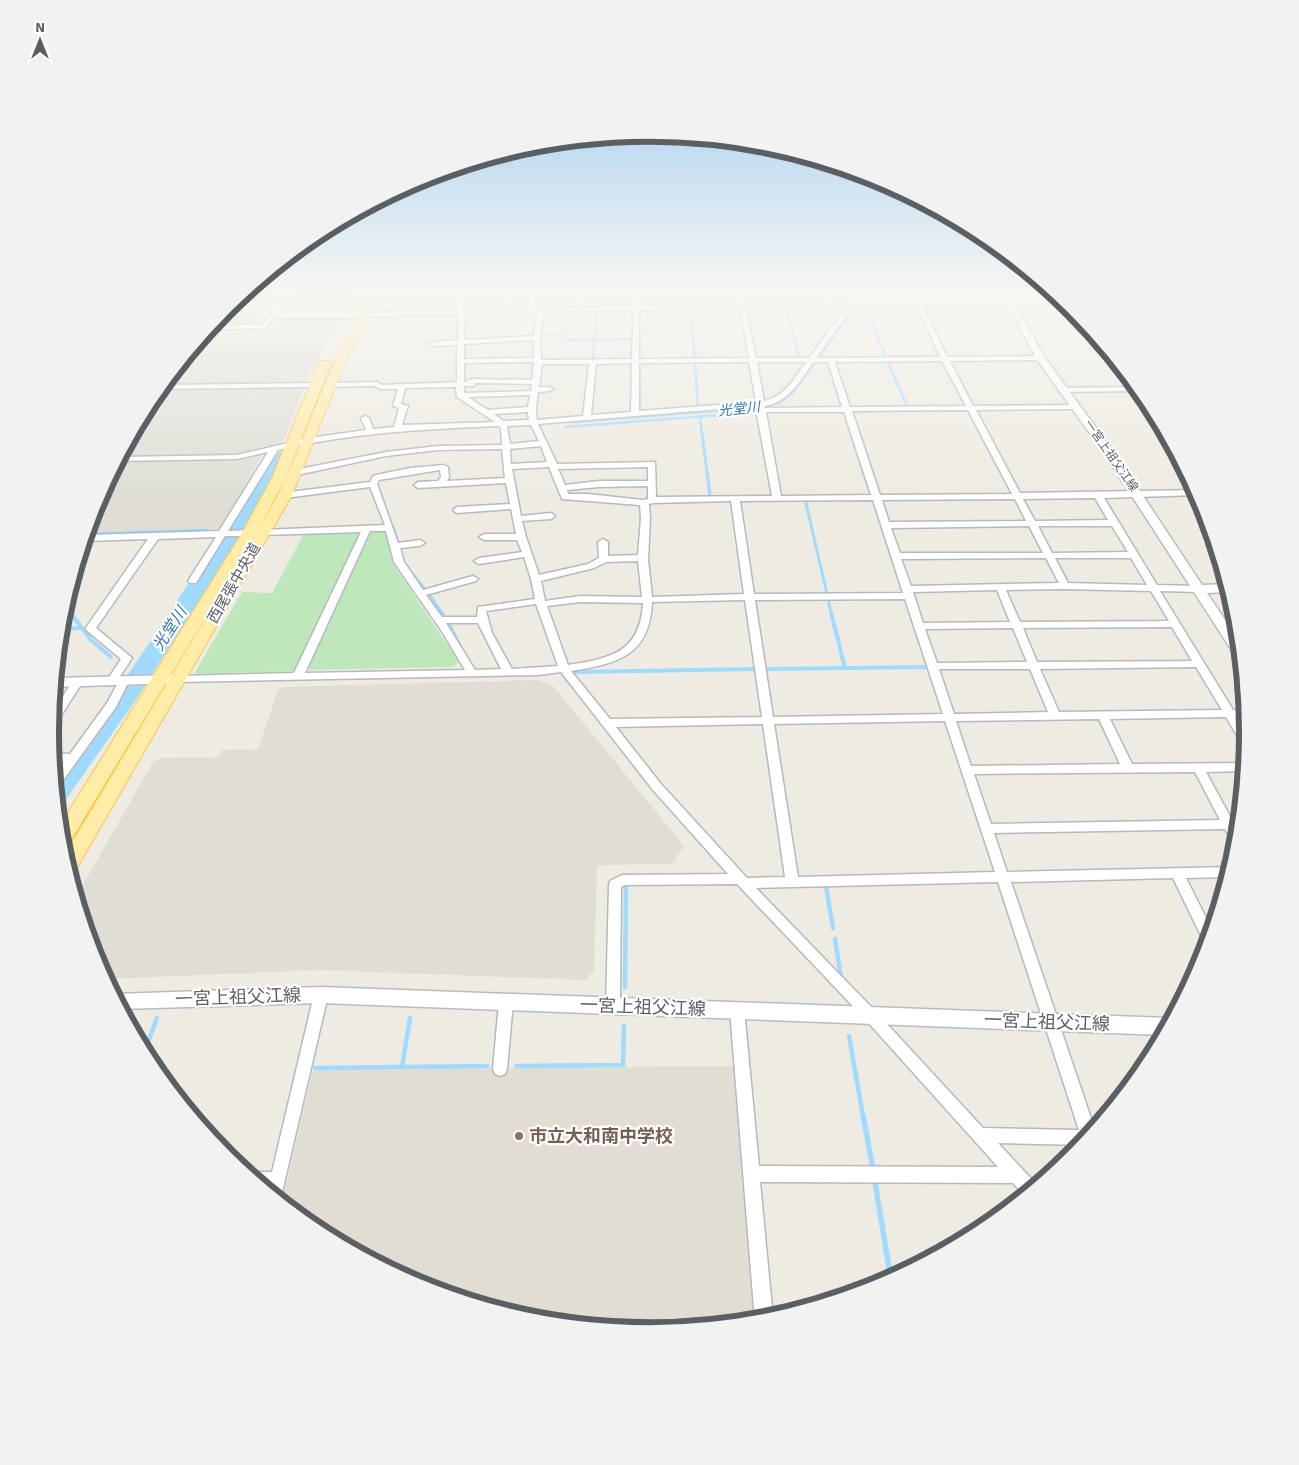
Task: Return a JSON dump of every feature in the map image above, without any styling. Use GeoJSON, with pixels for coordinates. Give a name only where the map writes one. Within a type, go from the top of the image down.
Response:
{"type":"FeatureCollection","features":[{"type":"Feature","properties":{"kind":"main road","name":"西尾張中央道"},"geometry":{"type":"LineString","coordinates":[[73,859],[178,680],[279,478],[292,444],[322,385],[338,358]]}},
{"type":"Feature","properties":{"kind":"main road","name":"一宮上祖父江線"},"geometry":{"type":"LineString","coordinates":[[1041,358],[1138,495],[1233,641]]}},
{"type":"Feature","properties":{"kind":"main road","name":"西尾張中央道"},"geometry":{"type":"LineString","coordinates":[[67,829],[152,680],[250,533],[284,495],[297,472],[309,440],[322,385]]}},
{"type":"Feature","properties":{"kind":"main road"},"geometry":{"type":"LineString","coordinates":[[1199,588],[1222,588]]}},
{"type":"Feature","properties":{"kind":"main road"},"geometry":{"type":"LineString","coordinates":[[61,684],[178,680]]}},
{"type":"Feature","properties":{"kind":"main road","name":"一宮上祖父江線"},"geometry":{"type":"LineString","coordinates":[[124,1001],[321,995],[1162,1027]]}},
{"type":"Feature","properties":{"kind":"street"},"geometry":{"type":"LineString","coordinates":[[760,408],[782,397],[815,358]]}},
{"type":"Feature","properties":{"kind":"street"},"geometry":{"type":"LineString","coordinates":[[1006,358],[832,361],[461,361],[461,385],[487,412],[503,424],[507,468],[519,519],[521,537],[536,579],[540,602],[564,669],[657,787],[742,881],[870,1015],[1027,1187]]}},
{"type":"Feature","properties":{"kind":"street"},"geometry":{"type":"LineString","coordinates":[[945,359],[1065,586]]}},
{"type":"Feature","properties":{"kind":"street"},"geometry":{"type":"LineString","coordinates":[[538,361],[532,409],[533,422],[544,443],[565,497],[648,501],[777,497],[1189,493]]}},
{"type":"Feature","properties":{"kind":"street"},"geometry":{"type":"LineString","coordinates":[[639,361],[639,414]]}},
{"type":"Feature","properties":{"kind":"street"},"geometry":{"type":"LineString","coordinates":[[754,361],[760,408],[777,497]]}},
{"type":"Feature","properties":{"kind":"street"},"geometry":{"type":"LineString","coordinates":[[832,361],[1086,1130]]}},
{"type":"Feature","properties":{"kind":"street"},"geometry":{"type":"LineString","coordinates":[[587,418],[593,362]]}},
{"type":"Feature","properties":{"kind":"street"},"geometry":{"type":"LineString","coordinates":[[461,385],[479,376],[508,378],[534,388]]}},
{"type":"Feature","properties":{"kind":"street"},"geometry":{"type":"LineString","coordinates":[[171,387],[376,384],[380,387],[461,385],[549,389]]}},
{"type":"Feature","properties":{"kind":"street"},"geometry":{"type":"LineString","coordinates":[[397,428],[404,406],[397,406],[402,387]]}},
{"type":"Feature","properties":{"kind":"street"},"geometry":{"type":"LineString","coordinates":[[1063,390],[1130,389]]}},
{"type":"Feature","properties":{"kind":"street"},"geometry":{"type":"LineString","coordinates":[[126,459],[237,457],[309,440],[397,428],[503,424],[639,414],[760,408],[1076,407]]}},
{"type":"Feature","properties":{"kind":"street"},"geometry":{"type":"LineString","coordinates":[[487,412],[532,409]]}},
{"type":"Feature","properties":{"kind":"street"},"geometry":{"type":"LineString","coordinates":[[365,418],[370,431]]}},
{"type":"Feature","properties":{"kind":"street"},"geometry":{"type":"LineString","coordinates":[[297,472],[386,454],[460,446],[506,447],[544,443]]}},
{"type":"Feature","properties":{"kind":"street"},"geometry":{"type":"LineString","coordinates":[[193,582],[224,534],[274,449]]}},
{"type":"Feature","properties":{"kind":"street"},"geometry":{"type":"LineString","coordinates":[[178,680],[564,669],[607,659],[632,647],[639,638],[644,625],[647,600],[643,558],[648,501],[652,483],[652,464],[553,465],[507,468]]}},
{"type":"Feature","properties":{"kind":"street"},"geometry":{"type":"LineString","coordinates":[[284,495],[372,484],[376,478],[410,470],[444,467],[444,477],[441,484]]}},
{"type":"Feature","properties":{"kind":"street"},"geometry":{"type":"LineString","coordinates":[[418,486],[509,480]]}},
{"type":"Feature","properties":{"kind":"street"},"geometry":{"type":"LineString","coordinates":[[561,488],[598,484],[652,483]]}},
{"type":"Feature","properties":{"kind":"street"},"geometry":{"type":"LineString","coordinates":[[372,484],[390,528],[399,562],[472,672]]}},
{"type":"Feature","properties":{"kind":"street"},"geometry":{"type":"LineString","coordinates":[[1097,494],[1240,731]]}},
{"type":"Feature","properties":{"kind":"street"},"geometry":{"type":"LineString","coordinates":[[735,498],[792,882]]}},
{"type":"Feature","properties":{"kind":"street"},"geometry":{"type":"LineString","coordinates":[[457,510],[515,506]]}},
{"type":"Feature","properties":{"kind":"street"},"geometry":{"type":"LineString","coordinates":[[519,519],[551,516]]}},
{"type":"Feature","properties":{"kind":"street"},"geometry":{"type":"LineString","coordinates":[[886,525],[1114,523]]}},
{"type":"Feature","properties":{"kind":"street"},"geometry":{"type":"LineString","coordinates":[[298,676],[367,528]]}},
{"type":"Feature","properties":{"kind":"street"},"geometry":{"type":"LineString","coordinates":[[92,538],[390,528]]}},
{"type":"Feature","properties":{"kind":"street"},"geometry":{"type":"LineString","coordinates":[[60,775],[112,704],[127,658],[90,629],[155,536]]}},
{"type":"Feature","properties":{"kind":"street"},"geometry":{"type":"LineString","coordinates":[[484,537],[521,537]]}},
{"type":"Feature","properties":{"kind":"street"},"geometry":{"type":"LineString","coordinates":[[602,542],[604,559]]}},
{"type":"Feature","properties":{"kind":"street"},"geometry":{"type":"LineString","coordinates":[[395,546],[420,543]]}},
{"type":"Feature","properties":{"kind":"street"},"geometry":{"type":"LineString","coordinates":[[478,560],[526,554]]}},
{"type":"Feature","properties":{"kind":"street"},"geometry":{"type":"LineString","coordinates":[[896,556],[1134,555]]}},
{"type":"Feature","properties":{"kind":"street"},"geometry":{"type":"LineString","coordinates":[[536,579],[591,566],[604,559],[643,558]]}},
{"type":"Feature","properties":{"kind":"street"},"geometry":{"type":"LineString","coordinates":[[420,593],[473,579]]}},
{"type":"Feature","properties":{"kind":"street"},"geometry":{"type":"LineString","coordinates":[[508,672],[502,657],[481,620],[481,609],[580,599],[647,600],[908,592],[1000,587],[1199,588]]}},
{"type":"Feature","properties":{"kind":"street"},"geometry":{"type":"LineString","coordinates":[[1000,587],[1055,716]]}},
{"type":"Feature","properties":{"kind":"street"},"geometry":{"type":"LineString","coordinates":[[439,620],[481,620]]}},
{"type":"Feature","properties":{"kind":"street"},"geometry":{"type":"LineString","coordinates":[[920,626],[1177,624]]}},
{"type":"Feature","properties":{"kind":"street"},"geometry":{"type":"LineString","coordinates":[[933,666],[1200,664]]}},
{"type":"Feature","properties":{"kind":"street"},"geometry":{"type":"LineString","coordinates":[[60,709],[77,683]]}},
{"type":"Feature","properties":{"kind":"street"},"geometry":{"type":"LineString","coordinates":[[606,723],[1240,713]]}},
{"type":"Feature","properties":{"kind":"street"},"geometry":{"type":"LineString","coordinates":[[1103,716],[1128,768]]}},
{"type":"Feature","properties":{"kind":"street"},"geometry":{"type":"LineString","coordinates":[[60,757],[72,758]]}},
{"type":"Feature","properties":{"kind":"street"},"geometry":{"type":"LineString","coordinates":[[1198,767],[1232,830]]}},
{"type":"Feature","properties":{"kind":"street"},"geometry":{"type":"LineString","coordinates":[[968,770],[1239,767]]}},
{"type":"Feature","properties":{"kind":"street"},"geometry":{"type":"LineString","coordinates":[[987,829],[1229,824]]}},
{"type":"Feature","properties":{"kind":"street"},"geometry":{"type":"LineString","coordinates":[[612,1006],[615,884],[622,880],[792,882],[1223,872]]}},
{"type":"Feature","properties":{"kind":"street"},"geometry":{"type":"LineString","coordinates":[[1177,873],[1207,928]]}},
{"type":"Feature","properties":{"kind":"street"},"geometry":{"type":"LineString","coordinates":[[276,1188],[321,995]]}},
{"type":"Feature","properties":{"kind":"street"},"geometry":{"type":"LineString","coordinates":[[500,1069],[506,1002]]}},
{"type":"Feature","properties":{"kind":"street"},"geometry":{"type":"LineString","coordinates":[[736,1010],[763,1312]]}},
{"type":"Feature","properties":{"kind":"street"},"geometry":{"type":"LineString","coordinates":[[978,1134],[1079,1138]]}},
{"type":"Feature","properties":{"kind":"street"},"geometry":{"type":"LineString","coordinates":[[750,1174],[1015,1175]]}},
{"type":"Feature","properties":{"kind":"shaded area"},"geometry":{"type":"Polygon","coordinates":[[[193,358],[319,358],[305,382],[172,385],[193,358]]]}},
{"type":"Feature","properties":{"kind":"shaded area"},"geometry":{"type":"Polygon","coordinates":[[[299,389],[303,391],[284,440],[280,443],[238,454],[128,456],[158,404],[168,390],[299,389]]]}},
{"type":"Feature","properties":{"kind":"shaded area"},"geometry":{"type":"Polygon","coordinates":[[[262,456],[219,529],[94,533],[125,462],[236,461],[262,456]]]}},
{"type":"Feature","properties":{"kind":"shaded area"},"geometry":{"type":"Polygon","coordinates":[[[537,680],[553,686],[684,846],[672,864],[602,865],[597,867],[594,971],[584,980],[322,970],[113,979],[90,922],[80,889],[153,762],[161,758],[219,757],[222,750],[258,749],[278,690],[284,687],[537,680]]]}},
{"type":"Feature","properties":{"kind":"shaded area","name":"市立大和南中学校"},"geometry":{"type":"Polygon","coordinates":[[[735,1066],[755,1314],[688,1322],[650,1323],[611,1322],[534,1312],[460,1292],[423,1278],[354,1244],[321,1224],[283,1196],[313,1070],[735,1066]]]}},
{"type":"Feature","properties":{"kind":"green space"},"geometry":{"type":"Polygon","coordinates":[[[361,530],[296,671],[194,674],[242,592],[272,593],[305,532],[361,530]]]}},
{"type":"Feature","properties":{"kind":"green space"},"geometry":{"type":"Polygon","coordinates":[[[373,530],[385,531],[393,564],[459,662],[453,667],[311,670],[308,667],[370,532],[373,530]]]}},
{"type":"Feature","properties":{"kind":"waterway","name":"光堂川"},"geometry":{"type":"LineString","coordinates":[[573,422],[756,408],[779,403],[792,394],[818,358]]}},
{"type":"Feature","properties":{"kind":"waterway"},"geometry":{"type":"LineString","coordinates":[[888,362],[907,406]]}},
{"type":"Feature","properties":{"kind":"waterway"},"geometry":{"type":"LineString","coordinates":[[639,363],[640,412]]}},
{"type":"Feature","properties":{"kind":"waterway"},"geometry":{"type":"LineString","coordinates":[[695,363],[698,408]]}},
{"type":"Feature","properties":{"kind":"waterway"},"geometry":{"type":"LineString","coordinates":[[566,427],[758,412]]}},
{"type":"Feature","properties":{"kind":"waterway"},"geometry":{"type":"LineString","coordinates":[[700,417],[702,434]]}},
{"type":"Feature","properties":{"kind":"waterway"},"geometry":{"type":"LineString","coordinates":[[702,433],[710,495]]}},
{"type":"Feature","properties":{"kind":"waterway","name":"光堂川"},"geometry":{"type":"LineString","coordinates":[[62,787],[127,696],[220,552],[275,457]]}},
{"type":"Feature","properties":{"kind":"waterway"},"geometry":{"type":"LineString","coordinates":[[808,499],[805,499],[827,594]]}},
{"type":"Feature","properties":{"kind":"waterway"},"geometry":{"type":"LineString","coordinates":[[393,527],[398,543]]}},
{"type":"Feature","properties":{"kind":"waterway"},"geometry":{"type":"LineString","coordinates":[[94,534],[206,530]]}},
{"type":"Feature","properties":{"kind":"waterway"},"geometry":{"type":"LineString","coordinates":[[406,566],[424,588]]}},
{"type":"Feature","properties":{"kind":"waterway"},"geometry":{"type":"LineString","coordinates":[[429,594],[442,613]]}},
{"type":"Feature","properties":{"kind":"waterway"},"geometry":{"type":"LineString","coordinates":[[828,599],[831,613]]}},
{"type":"Feature","properties":{"kind":"waterway"},"geometry":{"type":"LineString","coordinates":[[441,612],[445,618]]}},
{"type":"Feature","properties":{"kind":"waterway"},"geometry":{"type":"LineString","coordinates":[[831,612],[845,668]]}},
{"type":"Feature","properties":{"kind":"waterway"},"geometry":{"type":"LineString","coordinates":[[71,613],[82,628]]}},
{"type":"Feature","properties":{"kind":"waterway"},"geometry":{"type":"LineString","coordinates":[[448,623],[460,646]]}},
{"type":"Feature","properties":{"kind":"waterway"},"geometry":{"type":"LineString","coordinates":[[68,629],[82,628]]}},
{"type":"Feature","properties":{"kind":"waterway"},"geometry":{"type":"LineString","coordinates":[[82,628],[90,639],[111,657]]}},
{"type":"Feature","properties":{"kind":"waterway"},"geometry":{"type":"LineString","coordinates":[[768,669],[929,667]]}},
{"type":"Feature","properties":{"kind":"waterway"},"geometry":{"type":"LineString","coordinates":[[573,672],[757,669]]}},
{"type":"Feature","properties":{"kind":"waterway"},"geometry":{"type":"LineString","coordinates":[[826,886],[833,928]]}},
{"type":"Feature","properties":{"kind":"waterway"},"geometry":{"type":"LineString","coordinates":[[625,987],[626,887]]}},
{"type":"Feature","properties":{"kind":"waterway"},"geometry":{"type":"LineString","coordinates":[[835,939],[841,977]]}},
{"type":"Feature","properties":{"kind":"waterway"},"geometry":{"type":"LineString","coordinates":[[147,1044],[157,1018]]}},
{"type":"Feature","properties":{"kind":"waterway"},"geometry":{"type":"LineString","coordinates":[[402,1067],[410,1018]]}},
{"type":"Feature","properties":{"kind":"waterway"},"geometry":{"type":"LineString","coordinates":[[516,1066],[623,1065],[624,1026]]}},
{"type":"Feature","properties":{"kind":"waterway"},"geometry":{"type":"LineString","coordinates":[[849,1036],[863,1116]]}},
{"type":"Feature","properties":{"kind":"waterway"},"geometry":{"type":"LineString","coordinates":[[402,1067],[487,1066]]}},
{"type":"Feature","properties":{"kind":"waterway"},"geometry":{"type":"LineString","coordinates":[[315,1068],[402,1067]]}},
{"type":"Feature","properties":{"kind":"waterway"},"geometry":{"type":"LineString","coordinates":[[863,1115],[873,1169]]}},
{"type":"Feature","properties":{"kind":"waterway"},"geometry":{"type":"LineString","coordinates":[[875,1182],[890,1272]]}},
{"type":"Feature","properties":{"kind":"place","name":"市立大和南中学校"},"geometry":{"type":"Point","coordinates":[519,1136]}}]}
